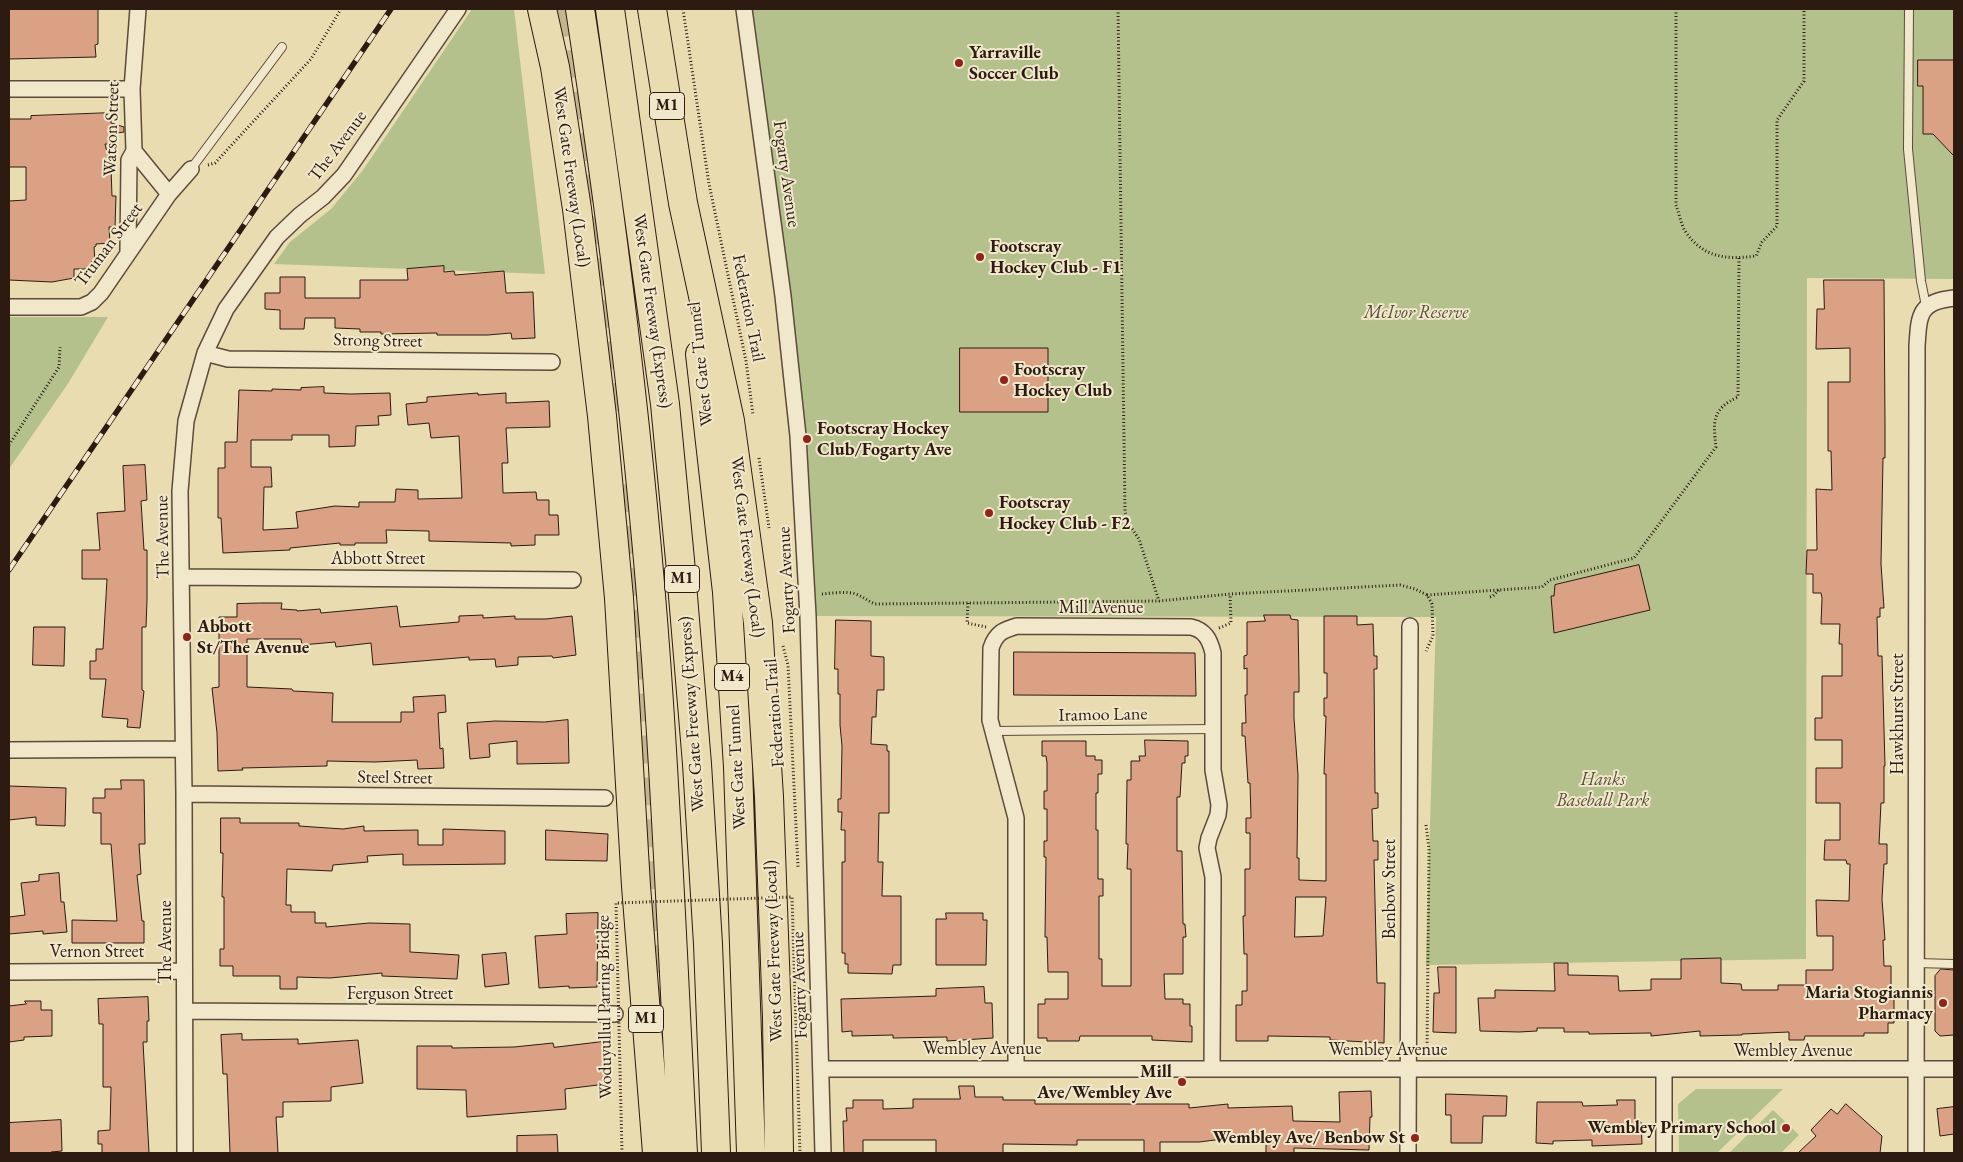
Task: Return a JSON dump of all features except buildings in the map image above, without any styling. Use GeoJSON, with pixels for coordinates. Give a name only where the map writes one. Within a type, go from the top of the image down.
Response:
{"type":"FeatureCollection","features":[{"type":"Feature","properties":{"kind":"highway","name":"West Gate Freeway (Local)"},"geometry":{"type":"LineString","coordinates":[[542,9],[555,67],[569,151],[602,416],[619,598],[636,886],[657,1153]]}},
{"type":"Feature","properties":{"kind":"highway","name":"West Gate Freeway (Express)"},"geometry":{"type":"LineString","coordinates":[[580,9],[612,221],[633,408],[651,603],[659,702],[683,1153]]}},
{"type":"Feature","properties":{"kind":"highway","name":"West Gate Freeway (Express)"},"geometry":{"type":"LineString","coordinates":[[610,9],[665,404],[680,560],[698,774],[708,944],[716,1153]]}},
{"type":"Feature","properties":{"kind":"highway","name":"West Gate Freeway (Local)"},"geometry":{"type":"LineString","coordinates":[[652,9],[683,203],[730,420],[758,623],[777,1018],[779,1153]]}},
{"type":"Feature","properties":{"kind":"highway","name":"West Gate Tunnel"},"geometry":{"type":"LineString","coordinates":[[683,203],[727,592],[738,767],[751,1153]]}},
{"type":"Feature","properties":{"kind":"highway","name":"M1"},"geometry":{"type":"LineString","coordinates":[[636,886],[646,1153]]}},
{"type":"Feature","properties":{"kind":"street","name":"Watson Street"},"geometry":{"type":"LineString","coordinates":[[128,251],[129,160],[134,151],[132,90],[138,9]]}},
{"type":"Feature","properties":{"kind":"street","name":"The Avenue"},"geometry":{"type":"LineString","coordinates":[[185,1153],[184,794],[180,491],[186,421],[205,353],[226,309],[277,237],[300,215],[323,197],[344,175],[458,9]]}},
{"type":"Feature","properties":{"kind":"street","name":"Fogarty Avenue"},"geometry":{"type":"LineString","coordinates":[[744,9],[783,296],[798,436],[808,616],[822,1153]]}},
{"type":"Feature","properties":{"kind":"street"},"geometry":{"type":"LineString","coordinates":[[9,89],[132,90]]}},
{"type":"Feature","properties":{"kind":"street"},"geometry":{"type":"LineString","coordinates":[[134,151],[170,194]]}},
{"type":"Feature","properties":{"kind":"street","name":"Truman Street"},"geometry":{"type":"LineString","coordinates":[[9,307],[80,307],[92,302],[101,293],[128,251],[170,194],[191,169]]}},
{"type":"Feature","properties":{"kind":"street"},"geometry":{"type":"LineString","coordinates":[[1926,306],[1936,301],[1954,298]]}},
{"type":"Feature","properties":{"kind":"street","name":"Hawkhurst Street"},"geometry":{"type":"LineString","coordinates":[[1916,1153],[1917,346],[1918,325],[1926,306]]}},
{"type":"Feature","properties":{"kind":"street","name":"Strong Street"},"geometry":{"type":"LineString","coordinates":[[205,353],[228,359],[552,362]]}},
{"type":"Feature","properties":{"kind":"street","name":"Abbott Street"},"geometry":{"type":"LineString","coordinates":[[182,576],[573,580]]}},
{"type":"Feature","properties":{"kind":"street","name":"Mill Avenue"},"geometry":{"type":"LineString","coordinates":[[1002,630],[1017,626],[1191,627],[1205,634]]}},
{"type":"Feature","properties":{"kind":"street","name":"Benbow Street"},"geometry":{"type":"LineString","coordinates":[[1408,1153],[1410,626]]}},
{"type":"Feature","properties":{"kind":"street"},"geometry":{"type":"LineString","coordinates":[[1002,630],[994,638],[991,648],[990,720],[1016,818],[1016,1068]]}},
{"type":"Feature","properties":{"kind":"street"},"geometry":{"type":"LineString","coordinates":[[1205,634],[1210,642],[1213,653],[1213,770],[1219,805],[1218,815],[1207,848],[1213,877],[1212,1068]]}},
{"type":"Feature","properties":{"kind":"street"},"geometry":{"type":"LineString","coordinates":[[9,750],[183,749]]}},
{"type":"Feature","properties":{"kind":"street","name":"Steel Street"},"geometry":{"type":"LineString","coordinates":[[184,794],[605,798]]}},
{"type":"Feature","properties":{"kind":"street","name":"Vernon Street"},"geometry":{"type":"LineString","coordinates":[[9,972],[184,971]]}},
{"type":"Feature","properties":{"kind":"street","name":"Ferguson Street"},"geometry":{"type":"LineString","coordinates":[[185,1011],[615,1014]]}},
{"type":"Feature","properties":{"kind":"street","name":"Wembley Avenue"},"geometry":{"type":"LineString","coordinates":[[821,1069],[1408,1068],[1954,1070]]}},
{"type":"Feature","properties":{"kind":"street"},"geometry":{"type":"LineString","coordinates":[[1664,1069],[1664,1153]]}},
{"type":"Feature","properties":{"kind":"lane"},"geometry":{"type":"LineString","coordinates":[[1909,9],[1908,149],[1921,281],[1926,306]]}},
{"type":"Feature","properties":{"kind":"lane"},"geometry":{"type":"LineString","coordinates":[[191,169],[282,47]]}},
{"type":"Feature","properties":{"kind":"lane","name":"Iramoo Lane"},"geometry":{"type":"LineString","coordinates":[[993,731],[1213,729]]}},
{"type":"Feature","properties":{"kind":"lane"},"geometry":{"type":"LineString","coordinates":[[1916,963],[1954,964]]}},
{"type":"Feature","properties":{"kind":"path"},"geometry":{"type":"LineString","coordinates":[[191,169],[215,163],[311,59],[341,9]]}},
{"type":"Feature","properties":{"kind":"path","name":"Federation Trail"},"geometry":{"type":"LineString","coordinates":[[684,9],[709,184],[746,361],[753,418]]}},
{"type":"Feature","properties":{"kind":"path"},"geometry":{"type":"LineString","coordinates":[[1118,9],[1125,512],[1130,526],[1139,539],[1159,601]]}},
{"type":"Feature","properties":{"kind":"path"},"geometry":{"type":"LineString","coordinates":[[1676,9],[1676,205],[1685,231],[1702,249],[1723,258],[1756,256],[1762,242],[1776,226],[1778,120],[1804,81],[1804,9]]}},
{"type":"Feature","properties":{"kind":"path"},"geometry":{"type":"LineString","coordinates":[[1427,595],[1542,587],[1550,580],[1634,558],[1716,447],[1714,427],[1717,412],[1727,402],[1738,397],[1739,258]]}},
{"type":"Feature","properties":{"kind":"path"},"geometry":{"type":"LineString","coordinates":[[9,445],[59,367],[60,348]]}},
{"type":"Feature","properties":{"kind":"path"},"geometry":{"type":"LineString","coordinates":[[758,456],[769,533]]}},
{"type":"Feature","properties":{"kind":"path"},"geometry":{"type":"LineString","coordinates":[[814,594],[849,592],[875,604],[1159,601],[1230,594],[1400,585],[1415,588],[1427,595],[1432,604],[1433,636],[1424,654]]}},
{"type":"Feature","properties":{"kind":"path"},"geometry":{"type":"LineString","coordinates":[[1490,597],[1499,590]]}},
{"type":"Feature","properties":{"kind":"path"},"geometry":{"type":"LineString","coordinates":[[1205,634],[1231,623],[1230,594]]}},
{"type":"Feature","properties":{"kind":"path"},"geometry":{"type":"LineString","coordinates":[[968,603],[967,623],[1002,630]]}},
{"type":"Feature","properties":{"kind":"path","name":"Federation Trail"},"geometry":{"type":"LineString","coordinates":[[781,641],[788,664],[798,876]]}},
{"type":"Feature","properties":{"kind":"path"},"geometry":{"type":"LineString","coordinates":[[1426,820],[1429,849],[1427,1069]]}},
{"type":"Feature","properties":{"kind":"path","name":"Woduyullul Parring Bridge"},"geometry":{"type":"LineString","coordinates":[[622,1153],[616,903],[792,897],[800,1153]]}},
{"type":"Feature","properties":{"kind":"green space"},"geometry":{"type":"Polygon","coordinates":[[[472,9],[514,9],[545,274],[274,264],[290,242],[331,209],[363,170],[472,9]]]}},
{"type":"Feature","properties":{"kind":"green space","name":"McIvor Reserve"},"geometry":{"type":"Polygon","coordinates":[[[750,9],[1954,9],[1954,279],[1807,278],[1806,959],[1426,965],[1436,617],[808,616],[750,9]]]}},
{"type":"Feature","properties":{"kind":"green space"},"geometry":{"type":"Polygon","coordinates":[[[9,317],[108,317],[69,382],[9,469],[9,317]]]}},
{"type":"Feature","properties":{"kind":"green space"},"geometry":{"type":"Polygon","coordinates":[[[1696,1089],[1783,1089],[1717,1153],[1679,1153],[1678,1104],[1696,1089]]]}},
{"type":"Feature","properties":{"kind":"green space"},"geometry":{"type":"Polygon","coordinates":[[[1773,1110],[1799,1135],[1781,1153],[1729,1153],[1773,1110]]]}},
{"type":"Feature","properties":{"kind":"tunnel"},"geometry":{"type":"LineString","coordinates":[[561,9],[588,172],[620,414]]}},
{"type":"Feature","properties":{"kind":"tunnel"},"geometry":{"type":"LineString","coordinates":[[628,484],[649,754],[666,1069]]}},
{"type":"Feature","properties":{"kind":"railway"},"geometry":{"type":"LineString","coordinates":[[9,570],[391,9]]}},
{"type":"Feature","properties":{"kind":"place","name":"Yarraville Soccer Club"},"geometry":{"type":"Point","coordinates":[959,63]}},
{"type":"Feature","properties":{"kind":"place","name":"Footscray Hockey Club - F1"},"geometry":{"type":"Point","coordinates":[980,257]}},
{"type":"Feature","properties":{"kind":"place","name":"Footscray Hockey Club"},"geometry":{"type":"Point","coordinates":[1004,380]}},
{"type":"Feature","properties":{"kind":"place","name":"Footscray Hockey Club/Fogarty Ave"},"geometry":{"type":"Point","coordinates":[807,439]}},
{"type":"Feature","properties":{"kind":"place","name":"Footscray Hockey Club - F2"},"geometry":{"type":"Point","coordinates":[989,513]}},
{"type":"Feature","properties":{"kind":"place","name":"Abbott St/The Avenue"},"geometry":{"type":"Point","coordinates":[187,637]}},
{"type":"Feature","properties":{"kind":"place","name":"Maria Stogiannis Pharmacy"},"geometry":{"type":"Point","coordinates":[1943,1003]}},
{"type":"Feature","properties":{"kind":"place","name":"Mill Ave/Wembley Ave"},"geometry":{"type":"Point","coordinates":[1182,1082]}},
{"type":"Feature","properties":{"kind":"place","name":"Wembley Primary School"},"geometry":{"type":"Point","coordinates":[1786,1128]}},
{"type":"Feature","properties":{"kind":"place","name":"Wembley Ave/ Benbow St"},"geometry":{"type":"Point","coordinates":[1415,1138]}},
{"type":"Feature","properties":{"kind":"park label","name":"Hanks Baseball Park"},"geometry":{"type":"Point","coordinates":[1603,790]}}]}
